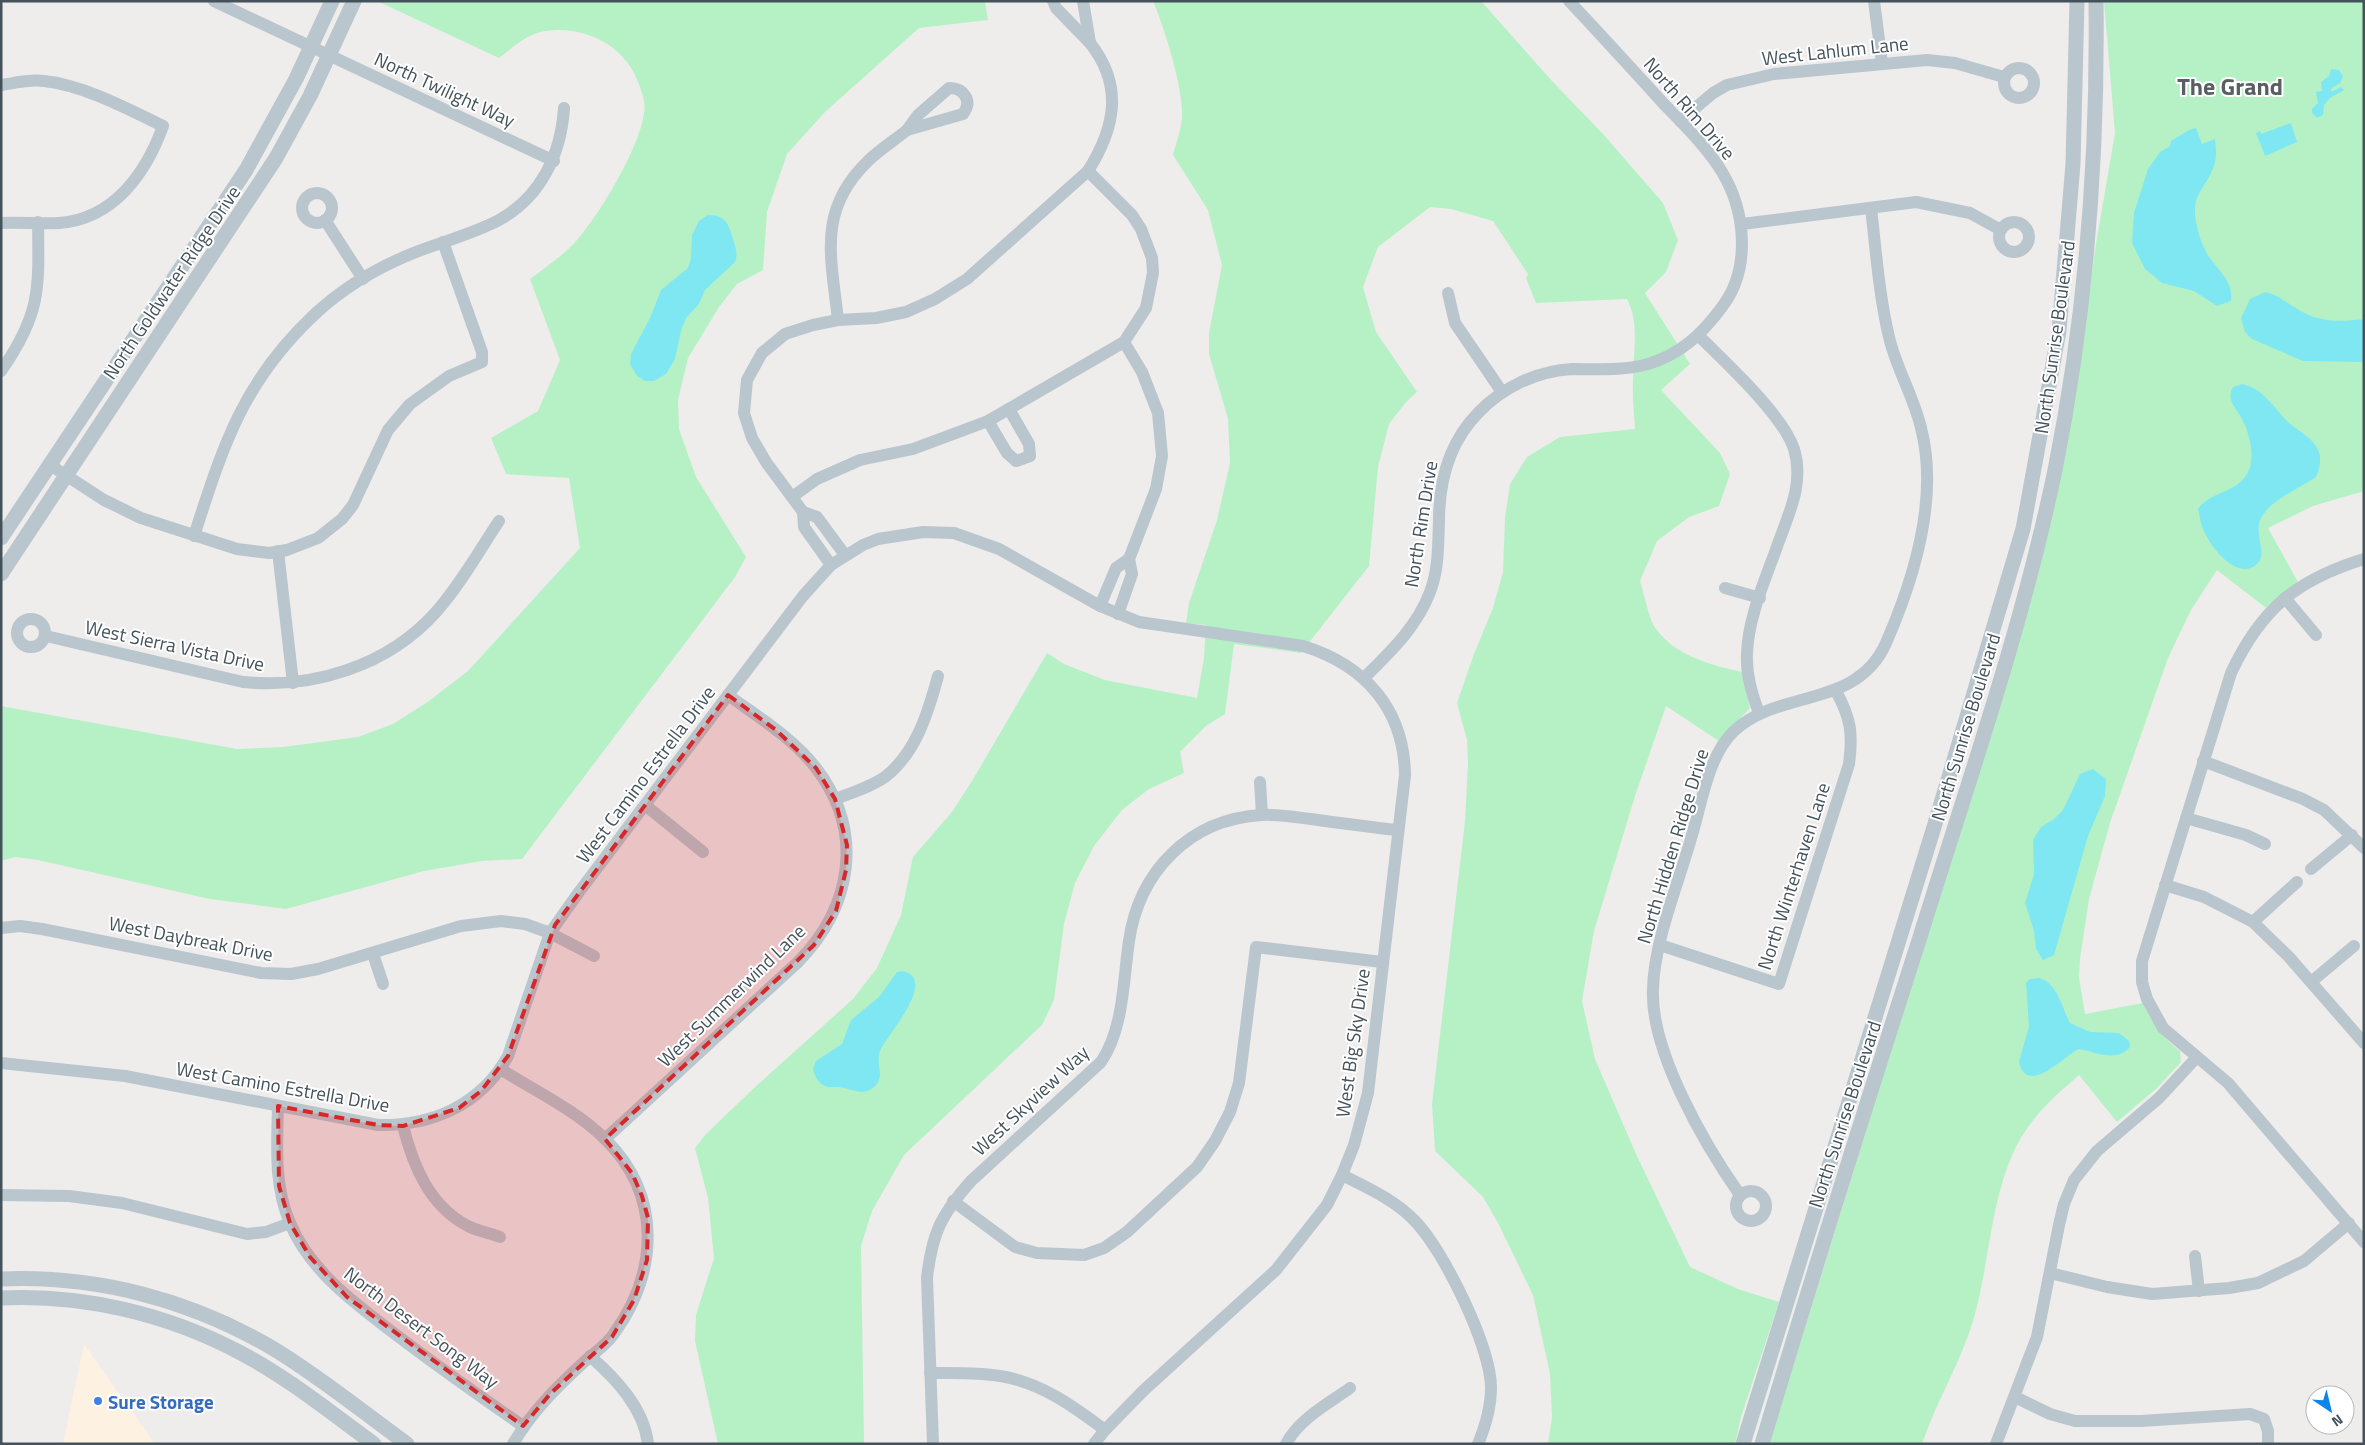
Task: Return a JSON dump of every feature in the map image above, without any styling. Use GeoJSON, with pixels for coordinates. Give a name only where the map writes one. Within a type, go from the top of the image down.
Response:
{"type":"FeatureCollection","features":[{"type":"Feature","properties":{"kind":"street","name":"North Goldwater Ridge Drive"},"geometry":{"type":"LineString","coordinates":[[1,574],[271,166],[298,119],[320,51],[332,1]]}},
{"type":"Feature","properties":{"kind":"street","name":"North Goldwater Ridge Drive"},"geometry":{"type":"LineString","coordinates":[[1,538],[246,170],[279,113],[354,1]]}},
{"type":"Feature","properties":{"kind":"street"},"geometry":{"type":"LineString","coordinates":[[831,565],[804,527],[803,512],[766,462],[752,438],[744,413],[747,380],[762,353],[785,334],[813,324],[838,320],[876,318],[906,312],[935,299],[966,279],[1088,171],[1100,151],[1112,122],[1112,89],[1100,58],[1090,43],[1056,8],[1053,1]]}},
{"type":"Feature","properties":{"kind":"street"},"geometry":{"type":"LineString","coordinates":[[1083,1],[1090,43]]}},
{"type":"Feature","properties":{"kind":"street","name":"North Rim Drive"},"geometry":{"type":"LineString","coordinates":[[1364,678],[1402,640],[1424,607],[1431,590],[1436,564],[1439,499],[1447,460],[1462,431],[1478,412],[1502,392],[1520,382],[1550,372],[1629,368],[1648,364],[1674,353],[1699,336],[1726,301],[1737,281],[1742,224],[1735,201],[1722,172],[1680,121],[1569,1]]}},
{"type":"Feature","properties":{"kind":"street"},"geometry":{"type":"LineString","coordinates":[[1874,1],[1882,63]]}},
{"type":"Feature","properties":{"kind":"street","name":"North Sunrise Boulevard"},"geometry":{"type":"LineString","coordinates":[[1743,1444],[1931,837],[2023,529],[2059,331],[2074,146],[2077,1]]}},
{"type":"Feature","properties":{"kind":"street","name":"North Sunrise Boulevard"},"geometry":{"type":"LineString","coordinates":[[1762,1444],[1952,837],[2019,616],[2041,530],[2055,468],[2070,381],[2084,276],[2094,165],[2096,1]]}},
{"type":"Feature","properties":{"kind":"street","name":"North Twilight Way"},"geometry":{"type":"LineString","coordinates":[[222,3],[554,161]]}},
{"type":"Feature","properties":{"kind":"street","name":"West Lahlum Lane"},"geometry":{"type":"LineString","coordinates":[[1680,121],[1713,93],[1743,80],[1882,63],[1927,60],[1955,63],[2004,78]]}},
{"type":"Feature","properties":{"kind":"street"},"geometry":{"type":"LineString","coordinates":[[1,85],[42,80],[64,84],[163,126],[155,148],[139,176],[111,204],[87,216],[60,223],[1,223]]}},
{"type":"Feature","properties":{"kind":"street"},"geometry":{"type":"LineString","coordinates":[[838,320],[830,239],[834,212],[845,186],[869,160],[907,130],[918,115],[943,91],[955,88],[966,96],[967,106],[957,117],[929,122],[907,130]]}},
{"type":"Feature","properties":{"kind":"street"},"geometry":{"type":"LineString","coordinates":[[194,536],[231,427],[261,376],[281,348],[304,324],[339,294],[363,279],[409,254],[486,226],[510,212],[526,199],[554,161],[563,131],[564,108]]}},
{"type":"Feature","properties":{"kind":"street"},"geometry":{"type":"LineString","coordinates":[[792,497],[817,479],[860,460],[913,449],[988,421],[1124,342],[1146,308],[1154,273],[1152,258],[1147,241],[1132,215],[1088,171]]}},
{"type":"Feature","properties":{"kind":"street"},"geometry":{"type":"LineString","coordinates":[[1742,224],[1916,202],[1970,213],[2001,230]]}},
{"type":"Feature","properties":{"kind":"street","name":"North Hidden Ridge Drive"},"geometry":{"type":"LineString","coordinates":[[1740,1195],[1715,1159],[1690,1110],[1658,1035],[1652,987],[1660,945],[1709,777],[1724,744],[1735,730],[1759,714],[1836,691],[1866,670],[1885,646],[1922,533],[1926,506],[1925,447],[1921,425],[1889,338],[1871,208]]}},
{"type":"Feature","properties":{"kind":"street"},"geometry":{"type":"LineString","coordinates":[[325,220],[363,279]]}},
{"type":"Feature","properties":{"kind":"street"},"geometry":{"type":"LineString","coordinates":[[1,371],[19,345],[31,320],[39,286],[38,222]]}},
{"type":"Feature","properties":{"kind":"street"},"geometry":{"type":"LineString","coordinates":[[50,465],[66,477],[121,509],[194,536],[237,549],[258,552],[278,551],[300,546],[318,538],[342,519],[353,505],[372,461],[395,420],[410,404],[430,388],[449,376],[482,362],[482,352],[442,242]]}},
{"type":"Feature","properties":{"kind":"street"},"geometry":{"type":"LineString","coordinates":[[1448,293],[1455,323],[1502,392]]}},
{"type":"Feature","properties":{"kind":"street"},"geometry":{"type":"LineString","coordinates":[[1699,336],[1779,420],[1794,449],[1798,478],[1793,506],[1752,622],[1747,652],[1747,673],[1759,714]]}},
{"type":"Feature","properties":{"kind":"street"},"geometry":{"type":"LineString","coordinates":[[1118,614],[1132,574],[1130,559],[1156,489],[1162,456],[1158,413],[1142,372],[1124,342]]}},
{"type":"Feature","properties":{"kind":"street"},"geometry":{"type":"LineString","coordinates":[[988,421],[1007,453],[1016,461],[1030,456],[1029,444],[1009,408]]}},
{"type":"Feature","properties":{"kind":"street"},"geometry":{"type":"LineString","coordinates":[[803,512],[817,517],[845,555]]}},
{"type":"Feature","properties":{"kind":"street","name":"West Sierra Vista Drive"},"geometry":{"type":"LineString","coordinates":[[46,636],[243,682],[268,685],[343,672],[366,664],[388,652],[409,638],[436,612],[449,596],[499,521]]}},
{"type":"Feature","properties":{"kind":"street","name":"West Camino Estrella Drive"},"geometry":{"type":"LineString","coordinates":[[1,1063],[125,1076],[378,1125],[403,1126],[428,1120],[459,1108],[481,1091],[500,1069],[508,1056],[550,933],[803,596],[831,565],[845,555],[878,539],[923,532],[954,532],[999,549],[1100,606],[1118,614],[1162,626],[1303,646],[1326,653],[1348,665],[1364,678]]}},
{"type":"Feature","properties":{"kind":"street"},"geometry":{"type":"LineString","coordinates":[[278,551],[293,682]]}},
{"type":"Feature","properties":{"kind":"street"},"geometry":{"type":"LineString","coordinates":[[1100,606],[1116,568],[1130,559]]}},
{"type":"Feature","properties":{"kind":"street"},"geometry":{"type":"LineString","coordinates":[[2364,560],[2324,573],[2285,598],[2254,632],[2243,648],[2231,673],[2142,961],[2142,982],[2147,999],[2163,1028],[2228,1083],[2364,1242]]}},
{"type":"Feature","properties":{"kind":"street"},"geometry":{"type":"LineString","coordinates":[[1725,588],[1760,598]]}},
{"type":"Feature","properties":{"kind":"street"},"geometry":{"type":"LineString","coordinates":[[2285,598],[2316,635]]}},
{"type":"Feature","properties":{"kind":"street"},"geometry":{"type":"LineString","coordinates":[[835,799],[884,777],[899,763],[909,751],[922,727],[938,676]]}},
{"type":"Feature","properties":{"kind":"street","name":"West Big Sky Drive"},"geometry":{"type":"LineString","coordinates":[[1094,1444],[1143,1391],[1276,1270],[1327,1205],[1354,1145],[1368,1092],[1397,830],[1405,775],[1402,744],[1388,708],[1364,678]]}},
{"type":"Feature","properties":{"kind":"street","name":"North Winterhaven Lane"},"geometry":{"type":"LineString","coordinates":[[1660,945],[1779,984],[1849,764],[1851,727],[1847,712],[1836,691]]}},
{"type":"Feature","properties":{"kind":"street","name":"West Summerwind Lane"},"geometry":{"type":"LineString","coordinates":[[605,1139],[798,962],[814,945],[836,911],[846,870],[846,845],[835,799],[816,768],[799,750],[728,696]]}},
{"type":"Feature","properties":{"kind":"street"},"geometry":{"type":"LineString","coordinates":[[2203,762],[2303,799],[2324,810],[2352,834],[2364,848]]}},
{"type":"Feature","properties":{"kind":"street"},"geometry":{"type":"LineString","coordinates":[[1260,782],[1262,815]]}},
{"type":"Feature","properties":{"kind":"street"},"geometry":{"type":"LineString","coordinates":[[645,805],[703,852]]}},
{"type":"Feature","properties":{"kind":"street","name":"West Skyview Way"},"geometry":{"type":"LineString","coordinates":[[933,1444],[927,1278],[930,1253],[938,1226],[953,1201],[971,1181],[1102,1062],[1110,1049],[1118,1020],[1133,916],[1143,891],[1158,867],[1180,846],[1218,824],[1262,815],[1397,830]]}},
{"type":"Feature","properties":{"kind":"street"},"geometry":{"type":"LineString","coordinates":[[2186,818],[2246,835],[2265,844]]}},
{"type":"Feature","properties":{"kind":"street"},"geometry":{"type":"LineString","coordinates":[[2311,869],[2352,834]]}},
{"type":"Feature","properties":{"kind":"street"},"geometry":{"type":"LineString","coordinates":[[2253,922],[2297,882]]}},
{"type":"Feature","properties":{"kind":"street"},"geometry":{"type":"LineString","coordinates":[[2165,885],[2204,898],[2253,922],[2289,956],[2364,1043]]}},
{"type":"Feature","properties":{"kind":"street","name":"West Daybreak Drive"},"geometry":{"type":"LineString","coordinates":[[1,928],[20,926],[42,928],[261,973],[291,974],[318,969],[461,926],[501,921],[525,924],[550,933],[594,956]]}},
{"type":"Feature","properties":{"kind":"street"},"geometry":{"type":"LineString","coordinates":[[2311,982],[2354,946]]}},
{"type":"Feature","properties":{"kind":"street"},"geometry":{"type":"LineString","coordinates":[[953,1201],[1015,1247],[1037,1253],[1056,1255],[1084,1255],[1104,1248],[1127,1232],[1197,1167],[1215,1142],[1230,1112],[1239,1083],[1256,947],[1382,962]]}},
{"type":"Feature","properties":{"kind":"street"},"geometry":{"type":"LineString","coordinates":[[373,954],[383,984]]}},
{"type":"Feature","properties":{"kind":"street"},"geometry":{"type":"LineString","coordinates":[[1996,1444],[2037,1337],[2064,1204],[2074,1180],[2097,1152],[2159,1098],[2197,1057]]}},
{"type":"Feature","properties":{"kind":"street"},"geometry":{"type":"LineString","coordinates":[[500,1069],[582,1120],[605,1139],[632,1173],[642,1196],[648,1218],[647,1260],[634,1300],[612,1336],[551,1393],[523,1426],[513,1444]]}},
{"type":"Feature","properties":{"kind":"street","name":"North Desert Song Way"},"geometry":{"type":"LineString","coordinates":[[278,1106],[276,1158],[279,1186],[290,1223],[310,1257],[347,1297],[452,1377],[523,1426]]}},
{"type":"Feature","properties":{"kind":"street"},"geometry":{"type":"LineString","coordinates":[[403,1126],[412,1158],[424,1184],[443,1207],[467,1226],[500,1237]]}},
{"type":"Feature","properties":{"kind":"street"},"geometry":{"type":"LineString","coordinates":[[1342,1175],[1395,1203],[1420,1227],[1440,1255],[1482,1345],[1489,1368],[1491,1389],[1486,1424],[1478,1444]]}},
{"type":"Feature","properties":{"kind":"street"},"geometry":{"type":"LineString","coordinates":[[1,1195],[69,1196],[122,1203],[247,1234],[266,1232],[290,1223]]}},
{"type":"Feature","properties":{"kind":"street"},"geometry":{"type":"LineString","coordinates":[[2050,1273],[2107,1287],[2152,1294],[2239,1286],[2274,1277],[2304,1261],[2349,1223]]}},
{"type":"Feature","properties":{"kind":"street"},"geometry":{"type":"LineString","coordinates":[[2195,1256],[2199,1291]]}},
{"type":"Feature","properties":{"kind":"street"},"geometry":{"type":"LineString","coordinates":[[1,1279],[32,1278],[91,1283],[133,1291],[206,1315],[286,1357],[407,1444]]}},
{"type":"Feature","properties":{"kind":"street"},"geometry":{"type":"LineString","coordinates":[[1,1298],[50,1298],[89,1302],[148,1316],[200,1333],[266,1368],[374,1444]]}},
{"type":"Feature","properties":{"kind":"street"},"geometry":{"type":"LineString","coordinates":[[200,1333],[206,1315]]}},
{"type":"Feature","properties":{"kind":"street"},"geometry":{"type":"LineString","coordinates":[[590,1356],[614,1378],[634,1404],[648,1444]]}},
{"type":"Feature","properties":{"kind":"street"},"geometry":{"type":"LineString","coordinates":[[930,1373],[982,1374],[1028,1383],[1072,1406],[1105,1430]]}},
{"type":"Feature","properties":{"kind":"street"},"geometry":{"type":"LineString","coordinates":[[1286,1444],[1292,1433],[1306,1420],[1350,1388]]}},
{"type":"Feature","properties":{"kind":"street"},"geometry":{"type":"LineString","coordinates":[[2014,1397],[2050,1414],[2075,1421],[2141,1421],[2250,1414],[2264,1419],[2268,1431],[2268,1444]]}},
{"type":"Feature","properties":{"kind":"highlighted area"},"geometry":{"type":"Polygon","coordinates":[[[728,695],[776,730],[816,768],[835,799],[847,845],[846,870],[836,911],[814,945],[605,1139],[632,1173],[642,1196],[648,1218],[647,1260],[634,1300],[612,1337],[551,1393],[523,1426],[347,1297],[310,1257],[290,1223],[279,1186],[278,1106],[378,1125],[403,1126],[459,1108],[481,1091],[508,1056],[555,925],[728,695]]]}},
{"type":"Feature","properties":{"kind":"shaded area","name":"Sure Storage"},"geometry":{"type":"Polygon","coordinates":[[[84,1344],[141,1424],[155,1444],[63,1444],[84,1344]]]}},
{"type":"Feature","properties":{"kind":"green space"},"geometry":{"type":"Polygon","coordinates":[[[377,1],[985,1],[988,20],[919,28],[825,112],[787,154],[767,212],[763,270],[737,284],[719,307],[688,358],[678,400],[679,429],[696,477],[746,557],[735,577],[522,859],[482,861],[424,871],[286,909],[210,899],[38,860],[15,857],[1,861],[1,706],[237,749],[283,747],[358,737],[393,724],[429,701],[468,671],[580,548],[569,478],[506,474],[491,438],[538,411],[560,360],[530,279],[561,256],[577,240],[597,214],[618,180],[641,127],[645,107],[640,87],[634,73],[625,60],[603,41],[590,35],[575,31],[545,31],[520,41],[499,58],[377,1]]]}},
{"type":"Feature","properties":{"kind":"green space"},"geometry":{"type":"Polygon","coordinates":[[[1153,1],[1481,1],[1552,81],[1604,135],[1663,203],[1678,240],[1666,272],[1645,293],[1690,364],[1661,390],[1720,453],[1730,474],[1719,506],[1689,517],[1657,541],[1640,581],[1653,625],[1656,629],[1664,638],[1684,653],[1718,666],[1742,672],[1750,708],[1719,741],[1666,706],[1635,796],[1594,931],[1582,1001],[1595,1059],[1636,1154],[1690,1267],[1738,1289],[1779,1302],[1741,1417],[1735,1444],[1548,1444],[1552,1417],[1550,1374],[1533,1295],[1498,1223],[1483,1197],[1435,1151],[1432,1104],[1465,821],[1468,763],[1467,740],[1457,703],[1493,608],[1503,572],[1505,518],[1510,484],[1527,457],[1560,437],[1635,429],[1633,391],[1635,328],[1627,299],[1536,303],[1526,278],[1528,274],[1493,221],[1451,209],[1430,207],[1378,247],[1363,287],[1376,332],[1417,392],[1406,402],[1389,424],[1378,467],[1369,566],[1301,653],[1234,644],[1225,714],[1206,726],[1180,752],[1184,773],[1149,789],[1122,810],[1094,846],[1075,883],[1064,924],[1054,1000],[1042,1025],[904,1155],[872,1211],[861,1246],[864,1444],[718,1444],[695,1341],[696,1315],[714,1258],[708,1198],[695,1148],[706,1134],[754,1088],[853,999],[877,968],[901,915],[913,857],[952,812],[1047,653],[1064,664],[1105,680],[1197,698],[1204,658],[1206,625],[1186,623],[1189,603],[1217,520],[1230,463],[1228,419],[1209,354],[1209,333],[1222,265],[1208,210],[1173,155],[1180,132],[1182,106],[1177,76],[1153,1]]]}},
{"type":"Feature","properties":{"kind":"green space"},"geometry":{"type":"Polygon","coordinates":[[[2104,1],[2364,1],[2364,491],[2313,506],[2268,528],[2298,582],[2266,608],[2217,570],[2191,610],[2168,658],[2110,823],[2089,899],[2080,959],[2079,978],[2085,1014],[2143,1003],[2158,1030],[2180,1051],[2181,1062],[2157,1088],[2117,1122],[2079,1075],[2048,1103],[2031,1123],[2007,1167],[1994,1218],[1979,1297],[1968,1337],[1922,1444],[1769,1444],[1919,960],[2074,396],[2096,244],[2115,133],[2104,1]]]}},
{"type":"Feature","properties":{"kind":"water"},"geometry":{"type":"Polygon","coordinates":[[[2331,69],[2339,70],[2343,76],[2340,83],[2332,88],[2331,92],[2341,87],[2344,90],[2330,98],[2324,105],[2323,115],[2317,118],[2312,113],[2312,109],[2318,103],[2316,92],[2322,91],[2321,82],[2329,76],[2331,69]]]}},
{"type":"Feature","properties":{"kind":"water"},"geometry":{"type":"Polygon","coordinates":[[[2291,123],[2297,142],[2265,156],[2256,133],[2260,131],[2261,134],[2291,123]]]}},
{"type":"Feature","properties":{"kind":"water"},"geometry":{"type":"Polygon","coordinates":[[[2196,128],[2202,144],[2215,139],[2215,163],[2197,198],[2195,212],[2204,248],[2230,287],[2231,301],[2217,306],[2194,291],[2162,283],[2145,269],[2132,243],[2134,213],[2148,169],[2160,152],[2170,146],[2171,141],[2196,128]]]}},
{"type":"Feature","properties":{"kind":"water"},"geometry":{"type":"Polygon","coordinates":[[[708,215],[723,219],[729,226],[736,250],[735,262],[705,290],[699,304],[686,318],[675,359],[666,374],[654,381],[645,381],[637,376],[630,364],[631,354],[650,318],[661,290],[688,268],[691,258],[692,235],[699,221],[708,215]]]}},
{"type":"Feature","properties":{"kind":"water"},"geometry":{"type":"Polygon","coordinates":[[[2265,292],[2277,296],[2304,313],[2321,319],[2346,321],[2364,319],[2364,362],[2303,361],[2252,339],[2245,332],[2241,318],[2250,299],[2265,292]]]}},
{"type":"Feature","properties":{"kind":"water"},"geometry":{"type":"Polygon","coordinates":[[[2242,384],[2255,389],[2266,397],[2291,425],[2312,442],[2320,456],[2320,465],[2316,477],[2278,500],[2261,518],[2259,524],[2260,561],[2249,569],[2234,566],[2214,548],[2203,529],[2198,509],[2203,503],[2237,485],[2250,468],[2252,455],[2248,433],[2230,397],[2233,387],[2242,384]]]}},
{"type":"Feature","properties":{"kind":"water"},"geometry":{"type":"Polygon","coordinates":[[[2093,769],[2106,779],[2105,796],[2088,836],[2054,955],[2043,960],[2036,949],[2034,931],[2025,903],[2034,874],[2033,840],[2041,827],[2054,819],[2063,810],[2080,774],[2093,769]]]}},
{"type":"Feature","properties":{"kind":"water"},"geometry":{"type":"Polygon","coordinates":[[[903,971],[913,976],[915,985],[913,997],[880,1051],[880,1074],[877,1083],[870,1090],[860,1092],[823,1085],[816,1078],[813,1069],[816,1061],[842,1044],[851,1020],[879,997],[897,972],[903,971]]]}},
{"type":"Feature","properties":{"kind":"water"},"geometry":{"type":"Polygon","coordinates":[[[2040,978],[2051,985],[2059,997],[2070,1023],[2090,1032],[2119,1033],[2129,1041],[2130,1047],[2124,1052],[2112,1055],[2079,1049],[2038,1075],[2030,1076],[2023,1072],[2019,1062],[2029,1026],[2026,983],[2030,979],[2040,978]]]}},
{"type":"Feature","properties":{"kind":"place","name":"Sure Storage"},"geometry":{"type":"Point","coordinates":[98,1401]}},
{"type":"Feature","properties":{"kind":"district","name":"The Grand"},"geometry":{"type":"Point","coordinates":[2230,86]}}]}
